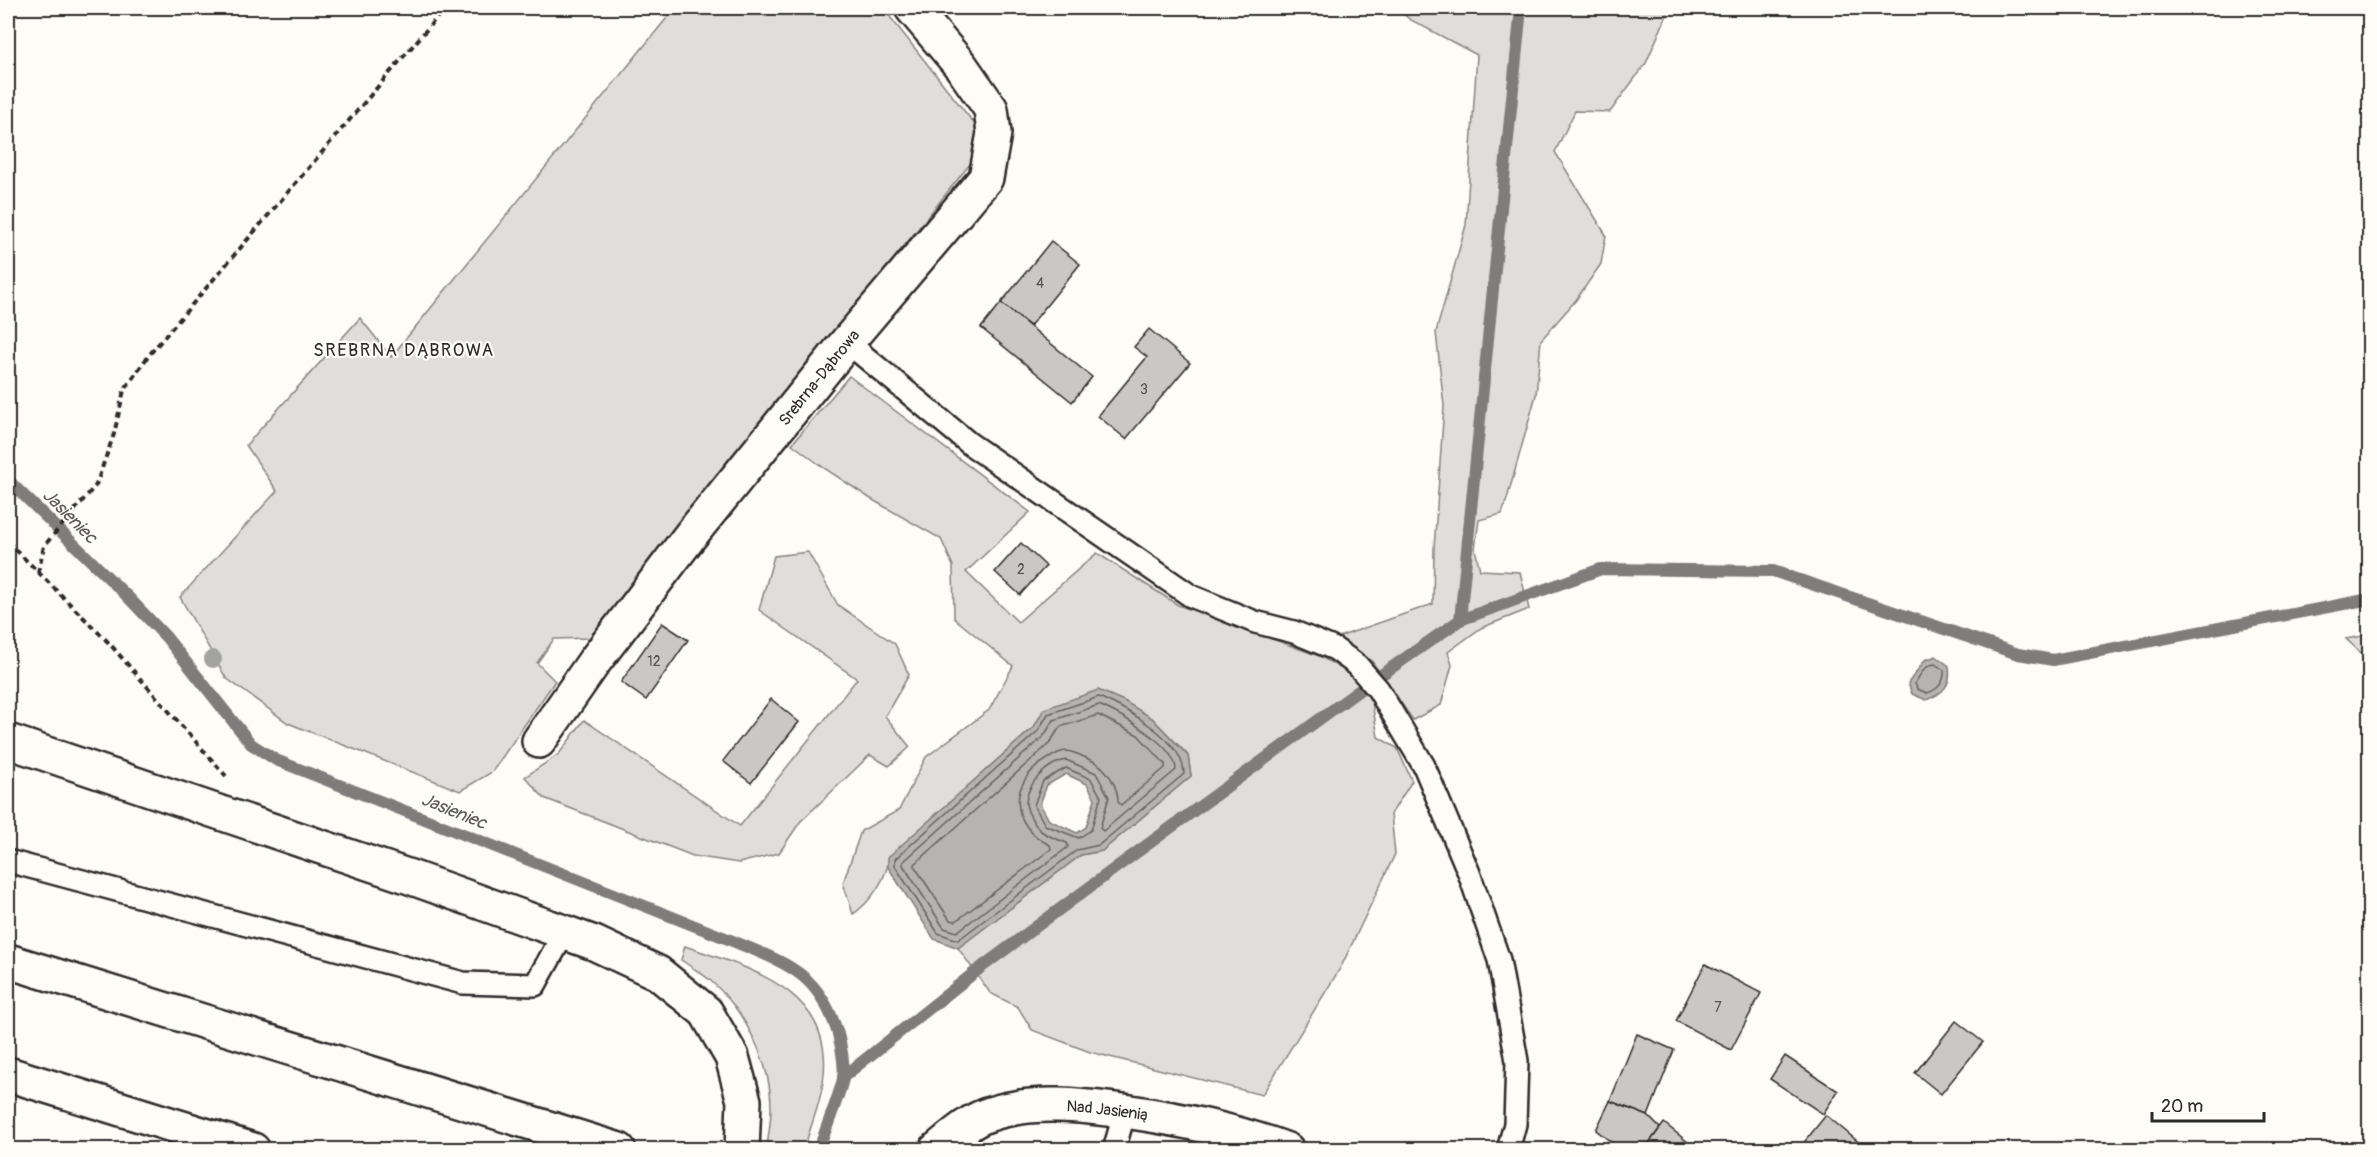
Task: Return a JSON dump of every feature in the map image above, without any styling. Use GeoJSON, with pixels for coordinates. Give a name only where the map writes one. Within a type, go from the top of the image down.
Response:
{"type":"FeatureCollection","features":[{"type":"Feature","properties":{"kind":"main road","name":"Srebrna-Dąbrowa"},"geometry":{"type":"LineString","coordinates":[[539,741],[594,662],[683,545],[847,342],[987,178],[994,133],[992,110],[961,66],[912,8]]}},
{"type":"Feature","properties":{"kind":"main road"},"geometry":{"type":"LineString","coordinates":[[8,741],[410,877],[594,943],[658,973],[706,1012],[732,1057],[744,1101],[742,1149]]}},
{"type":"Feature","properties":{"kind":"main road"},"geometry":{"type":"LineString","coordinates":[[8,961],[619,1149]]}},
{"type":"Feature","properties":{"kind":"main road"},"geometry":{"type":"LineString","coordinates":[[8,1074],[253,1149]]}},
{"type":"Feature","properties":{"kind":"main road","name":"Nad Jasienią"},"geometry":{"type":"LineString","coordinates":[[936,1149],[989,1114],[1031,1106],[1080,1105],[1190,1121],[1250,1136],[1287,1149]]}},
{"type":"Feature","properties":{"kind":"lane"},"geometry":{"type":"LineString","coordinates":[[847,342],[970,444],[1191,596],[1254,622],[1294,632],[1335,649],[1357,666],[1378,689],[1424,766],[1469,873],[1498,960],[1518,1061],[1515,1124],[1508,1149]]}},
{"type":"Feature","properties":{"kind":"lane"},"geometry":{"type":"LineString","coordinates":[[8,861],[463,983],[535,985],[564,933]]}},
{"type":"Feature","properties":{"kind":"lane"},"geometry":{"type":"LineString","coordinates":[[1114,1149],[1125,1112]]}},
{"type":"Feature","properties":{"kind":"path"},"geometry":{"type":"LineString","coordinates":[[38,573],[44,546],[96,485],[114,434],[124,390],[149,355],[445,8]]}},
{"type":"Feature","properties":{"kind":"path"},"geometry":{"type":"LineString","coordinates":[[8,542],[108,642],[243,795],[238,819]]}},
{"type":"Feature","properties":{"kind":"shaded area"},"geometry":{"type":"Polygon","coordinates":[[[675,8],[883,8],[977,127],[974,159],[589,638],[554,639],[537,663],[555,681],[492,772],[460,791],[288,723],[226,678],[180,597],[277,491],[246,445],[360,318],[391,357],[675,8]]]}},
{"type":"Feature","properties":{"kind":"shaded area"},"geometry":{"type":"Polygon","coordinates":[[[1397,8],[1670,8],[1646,63],[1610,112],[1575,111],[1555,152],[1606,235],[1601,264],[1576,300],[1541,340],[1536,395],[1507,499],[1502,514],[1479,520],[1475,549],[1480,570],[1520,572],[1529,609],[1481,628],[1448,652],[1452,665],[1441,705],[1413,720],[1371,660],[1336,638],[1433,604],[1434,549],[1444,406],[1436,332],[1466,225],[1477,55],[1409,19],[1397,8]]]}},
{"type":"Feature","properties":{"kind":"shaded area"},"geometry":{"type":"Polygon","coordinates":[[[849,376],[1030,512],[966,572],[1018,622],[1097,553],[1178,605],[1319,656],[1350,673],[1371,697],[1378,737],[1397,748],[1412,781],[1391,814],[1395,854],[1341,967],[1262,1095],[1090,1052],[1032,1030],[1018,1007],[990,993],[958,948],[1081,855],[1102,851],[1191,776],[1188,755],[1152,718],[1044,709],[1034,727],[889,857],[882,881],[877,889],[853,914],[843,883],[861,831],[899,810],[926,757],[989,710],[1013,666],[954,618],[953,566],[941,539],[871,499],[792,444],[849,376]]]}},
{"type":"Feature","properties":{"kind":"shaded area"},"geometry":{"type":"Polygon","coordinates":[[[808,552],[838,605],[895,644],[909,675],[885,716],[910,747],[889,766],[870,755],[800,822],[779,853],[739,863],[693,856],[544,798],[525,777],[559,754],[584,720],[740,826],[857,679],[759,610],[774,556],[808,552]]]}},
{"type":"Feature","properties":{"kind":"shaded area"},"geometry":{"type":"Polygon","coordinates":[[[2370,635],[2369,660],[2346,639],[2370,635]]]}},
{"type":"Feature","properties":{"kind":"shaded area"},"geometry":{"type":"Polygon","coordinates":[[[685,946],[734,963],[781,986],[800,1002],[815,1021],[823,1045],[824,1074],[819,1102],[804,1149],[767,1149],[771,1118],[770,1091],[754,1038],[735,1007],[723,993],[708,978],[681,960],[685,946]]]}},
{"type":"Feature","properties":{"kind":"water"},"geometry":{"type":"Polygon","coordinates":[[[1936,656],[1949,666],[1948,684],[1942,692],[1926,700],[1912,694],[1908,683],[1925,660],[1936,656]]]}},
{"type":"Feature","properties":{"kind":"water"},"geometry":{"type":"Polygon","coordinates":[[[1098,690],[1124,701],[1152,718],[1188,756],[1191,776],[1102,851],[1081,855],[958,948],[934,939],[888,867],[888,857],[1034,727],[1044,709],[1098,690]],[[1066,774],[1047,785],[1040,804],[1049,820],[1077,833],[1086,827],[1095,799],[1087,784],[1066,774]]]}},
{"type":"Feature","properties":{"kind":"building"},"geometry":{"type":"Polygon","coordinates":[[[1051,241],[1080,264],[1030,326],[1001,303],[1051,241]]]}},
{"type":"Feature","properties":{"kind":"building"},"geometry":{"type":"Polygon","coordinates":[[[1001,303],[1092,377],[1072,402],[981,328],[1001,303]]]}},
{"type":"Feature","properties":{"kind":"building"},"geometry":{"type":"Polygon","coordinates":[[[1149,329],[1190,363],[1126,439],[1098,416],[1147,357],[1134,347],[1149,329]]]}},
{"type":"Feature","properties":{"kind":"building"},"geometry":{"type":"Polygon","coordinates":[[[1021,543],[1046,566],[1020,595],[995,572],[1021,543]]]}},
{"type":"Feature","properties":{"kind":"building"},"geometry":{"type":"Polygon","coordinates":[[[662,623],[688,640],[646,700],[621,682],[662,623]]]}},
{"type":"Feature","properties":{"kind":"building"},"geometry":{"type":"Polygon","coordinates":[[[771,699],[799,722],[751,783],[723,761],[771,699]]]}},
{"type":"Feature","properties":{"kind":"building"},"geometry":{"type":"Polygon","coordinates":[[[1705,964],[1761,993],[1731,1050],[1676,1021],[1705,964]]]}},
{"type":"Feature","properties":{"kind":"building"},"geometry":{"type":"Polygon","coordinates":[[[1956,1021],[1983,1042],[1941,1094],[1915,1073],[1956,1021]]]}},
{"type":"Feature","properties":{"kind":"building"},"geometry":{"type":"Polygon","coordinates":[[[1637,1034],[1674,1050],[1648,1116],[1610,1101],[1637,1034]]]}},
{"type":"Feature","properties":{"kind":"building"},"geometry":{"type":"Polygon","coordinates":[[[1785,1056],[1838,1091],[1823,1114],[1770,1079],[1785,1056]]]}},
{"type":"Feature","properties":{"kind":"building"},"geometry":{"type":"Polygon","coordinates":[[[1610,1101],[1648,1116],[1660,1128],[1644,1150],[1621,1150],[1596,1130],[1610,1101]]]}},
{"type":"Feature","properties":{"kind":"building"},"geometry":{"type":"Polygon","coordinates":[[[1826,1115],[1868,1150],[1798,1150],[1826,1115]]]}},
{"type":"Feature","properties":{"kind":"building"},"geometry":{"type":"Polygon","coordinates":[[[1664,1123],[1698,1150],[1644,1150],[1664,1123]]]}},
{"type":"Feature","properties":{"kind":"waterway"},"geometry":{"type":"LineString","coordinates":[[1460,620],[1521,8]]}},
{"type":"Feature","properties":{"kind":"waterway","name":"Jasieniec"},"geometry":{"type":"LineString","coordinates":[[8,480],[166,637],[251,744],[276,760],[728,939],[782,963],[809,982],[830,1013],[838,1034],[843,1069],[838,1097],[819,1150]]}},
{"type":"Feature","properties":{"kind":"waterway"},"geometry":{"type":"LineString","coordinates":[[1384,673],[1460,620],[1601,569],[1773,571],[2018,654],[2053,660],[2370,599]]}},
{"type":"Feature","properties":{"kind":"waterway"},"geometry":{"type":"LineString","coordinates":[[843,1077],[979,969],[1361,689]]}},
{"type":"Feature","properties":{"kind":"district","name":"SREBRNA DĄBROWA"},"geometry":{"type":"Point","coordinates":[404,350]}}]}
